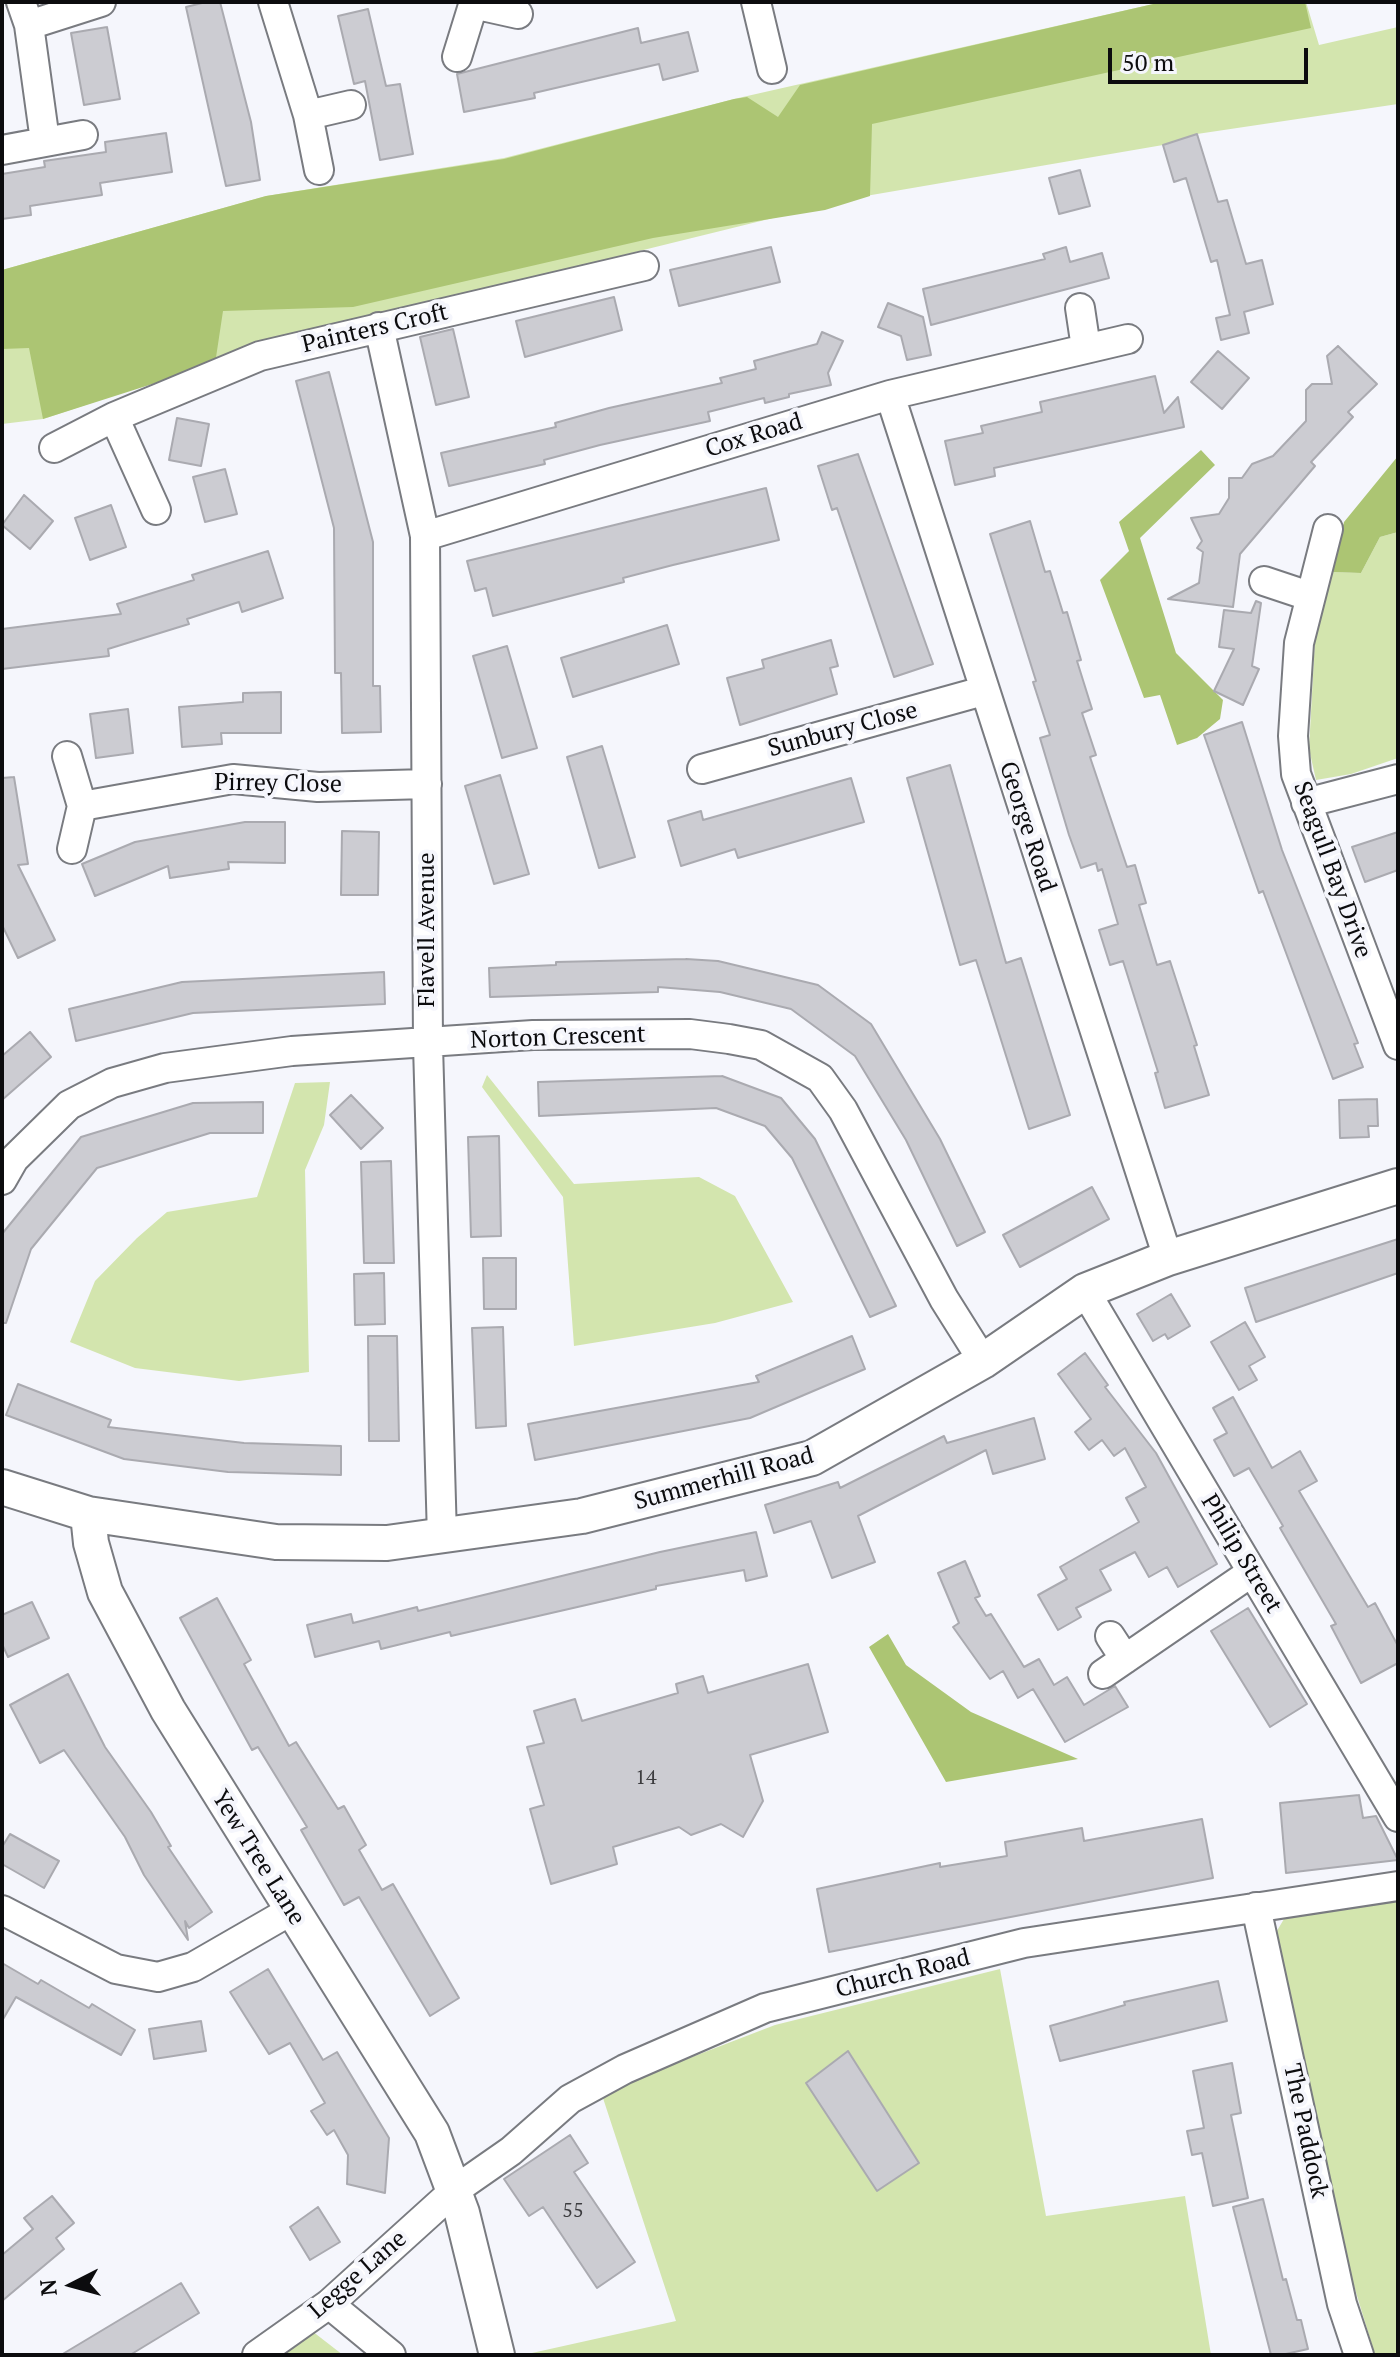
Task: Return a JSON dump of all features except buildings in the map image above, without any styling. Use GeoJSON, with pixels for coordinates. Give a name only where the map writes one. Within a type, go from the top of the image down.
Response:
{"type":"FeatureCollection","features":[{"type":"Feature","properties":{"kind":"main road","name":"Summerhill Road"},"geometry":{"type":"LineString","coordinates":[[2,1487],[88,1514],[276,1542],[387,1543],[582,1516],[812,1458],[983,1361],[1085,1291],[1168,1258],[1398,1186]]}},
{"type":"Feature","properties":{"kind":"main road","name":"Yew Tree Lane"},"geometry":{"type":"LineString","coordinates":[[88,1514],[91,1543],[105,1592],[200,1766],[432,2133],[455,2190],[497,2355]]}},
{"type":"Feature","properties":{"kind":"street"},"geometry":{"type":"LineString","coordinates":[[45,141],[25,13],[101,2]]}},
{"type":"Feature","properties":{"kind":"street"},"geometry":{"type":"LineString","coordinates":[[273,2],[308,115],[319,170]]}},
{"type":"Feature","properties":{"kind":"street"},"geometry":{"type":"LineString","coordinates":[[756,2],[772,69]]}},
{"type":"Feature","properties":{"kind":"street"},"geometry":{"type":"LineString","coordinates":[[457,57],[473,3],[518,14]]}},
{"type":"Feature","properties":{"kind":"street"},"geometry":{"type":"LineString","coordinates":[[308,115],[351,105]]}},
{"type":"Feature","properties":{"kind":"street"},"geometry":{"type":"LineString","coordinates":[[2,150],[83,135]]}},
{"type":"Feature","properties":{"kind":"street","name":"Painters Croft"},"geometry":{"type":"LineString","coordinates":[[54,448],[114,417],[260,356],[644,266]]}},
{"type":"Feature","properties":{"kind":"street"},"geometry":{"type":"LineString","coordinates":[[1080,308],[1086,348]]}},
{"type":"Feature","properties":{"kind":"street","name":"Flavell Avenue"},"geometry":{"type":"LineString","coordinates":[[379,327],[425,536],[428,1045],[442,1537]]}},
{"type":"Feature","properties":{"kind":"street","name":"Cox Road"},"geometry":{"type":"LineString","coordinates":[[425,536],[890,395],[1128,339]]}},
{"type":"Feature","properties":{"kind":"street","name":"George Road"},"geometry":{"type":"LineString","coordinates":[[890,395],[1168,1258]]}},
{"type":"Feature","properties":{"kind":"street"},"geometry":{"type":"LineString","coordinates":[[114,417],[156,510]]}},
{"type":"Feature","properties":{"kind":"street","name":"Seagull Bay Drive"},"geometry":{"type":"LineString","coordinates":[[1328,529],[1299,643],[1293,736],[1296,774],[1398,1045]]}},
{"type":"Feature","properties":{"kind":"street"},"geometry":{"type":"LineString","coordinates":[[1264,581],[1309,596]]}},
{"type":"Feature","properties":{"kind":"street","name":"Sunbury Close"},"geometry":{"type":"LineString","coordinates":[[702,769],[983,691]]}},
{"type":"Feature","properties":{"kind":"street"},"geometry":{"type":"LineString","coordinates":[[67,756],[82,806],[72,849]]}},
{"type":"Feature","properties":{"kind":"street","name":"Pirrey Close"},"geometry":{"type":"LineString","coordinates":[[82,806],[233,779],[318,787],[427,784]]}},
{"type":"Feature","properties":{"kind":"street"},"geometry":{"type":"LineString","coordinates":[[1306,803],[1398,779]]}},
{"type":"Feature","properties":{"kind":"street","name":"Norton Crescent"},"geometry":{"type":"LineString","coordinates":[[2,1180],[14,1159],[69,1105],[112,1083],[165,1068],[292,1051],[428,1045],[533,1035],[690,1034],[761,1045],[820,1078],[843,1110],[944,1299],[983,1361]]}},
{"type":"Feature","properties":{"kind":"street","name":"Philip Street"},"geometry":{"type":"LineString","coordinates":[[1085,1291],[1398,1817]]}},
{"type":"Feature","properties":{"kind":"street"},"geometry":{"type":"LineString","coordinates":[[1113,1656],[1252,1572]]}},
{"type":"Feature","properties":{"kind":"street","name":"Church Road"},"geometry":{"type":"LineString","coordinates":[[455,2190],[511,2151],[570,2099],[625,2069],[765,2008],[1024,1943],[1398,1886]]}},
{"type":"Feature","properties":{"kind":"street","name":"The Paddock"},"geometry":{"type":"LineString","coordinates":[[1256,1907],[1342,2304],[1359,2355]]}},
{"type":"Feature","properties":{"kind":"street"},"geometry":{"type":"LineString","coordinates":[[2,1910],[116,1969],[158,1977],[193,1967],[292,1910]]}},
{"type":"Feature","properties":{"kind":"street","name":"Legge Lane"},"geometry":{"type":"LineString","coordinates":[[257,2355],[329,2304],[455,2190]]}},
{"type":"Feature","properties":{"kind":"street"},"geometry":{"type":"LineString","coordinates":[[329,2304],[391,2355]]}},
{"type":"Feature","properties":{"kind":"green space"},"geometry":{"type":"Polygon","coordinates":[[[1162,2],[1306,2],[1319,45],[1398,27],[1398,104],[1197,134],[1163,145],[854,198],[291,337],[43,419],[2,424],[2,270],[266,196],[504,158],[734,99],[1162,2]]]}},
{"type":"Feature","properties":{"kind":"green space"},"geometry":{"type":"Polygon","coordinates":[[[1162,2],[1305,2],[1311,28],[872,124],[870,196],[825,210],[653,238],[353,307],[223,311],[215,364],[43,419],[29,348],[2,349],[2,270],[266,196],[504,159],[734,99],[747,97],[778,117],[800,85],[1162,2]]]}},
{"type":"Feature","properties":{"kind":"green space"},"geometry":{"type":"Polygon","coordinates":[[[1201,450],[1215,465],[1140,538],[1176,653],[1223,700],[1220,719],[1197,738],[1177,745],[1160,695],[1144,698],[1100,580],[1129,551],[1119,522],[1201,450]]]}},
{"type":"Feature","properties":{"kind":"green space"},"geometry":{"type":"Polygon","coordinates":[[[1398,456],[1398,532],[1380,537],[1361,573],[1331,572],[1344,522],[1398,456]]]}},
{"type":"Feature","properties":{"kind":"green space"},"geometry":{"type":"Polygon","coordinates":[[[1398,532],[1398,758],[1351,774],[1316,780],[1309,749],[1316,620],[1331,572],[1361,573],[1380,537],[1398,532]]]}},
{"type":"Feature","properties":{"kind":"green space"},"geometry":{"type":"Polygon","coordinates":[[[487,1075],[574,1184],[699,1177],[735,1196],[793,1302],[715,1323],[574,1346],[563,1197],[482,1087],[487,1075]]]}},
{"type":"Feature","properties":{"kind":"green space"},"geometry":{"type":"Polygon","coordinates":[[[330,1082],[324,1125],[305,1170],[309,1372],[239,1381],[135,1368],[70,1342],[95,1281],[167,1212],[257,1197],[295,1083],[330,1082]]]}},
{"type":"Feature","properties":{"kind":"green space"},"geometry":{"type":"Polygon","coordinates":[[[888,1634],[906,1665],[971,1712],[1078,1759],[946,1782],[869,1647],[888,1634]]]}},
{"type":"Feature","properties":{"kind":"green space"},"geometry":{"type":"Polygon","coordinates":[[[1398,1901],[1398,2355],[1375,2355],[1317,2164],[1272,1939],[1284,1919],[1398,1901]]]}},
{"type":"Feature","properties":{"kind":"green space"},"geometry":{"type":"Polygon","coordinates":[[[1000,1969],[1046,2216],[1185,2196],[1211,2355],[523,2355],[676,2321],[601,2092],[775,2025],[1000,1969]]]}},
{"type":"Feature","properties":{"kind":"green space"},"geometry":{"type":"Polygon","coordinates":[[[312,2331],[343,2355],[281,2355],[312,2331]]]}}]}
